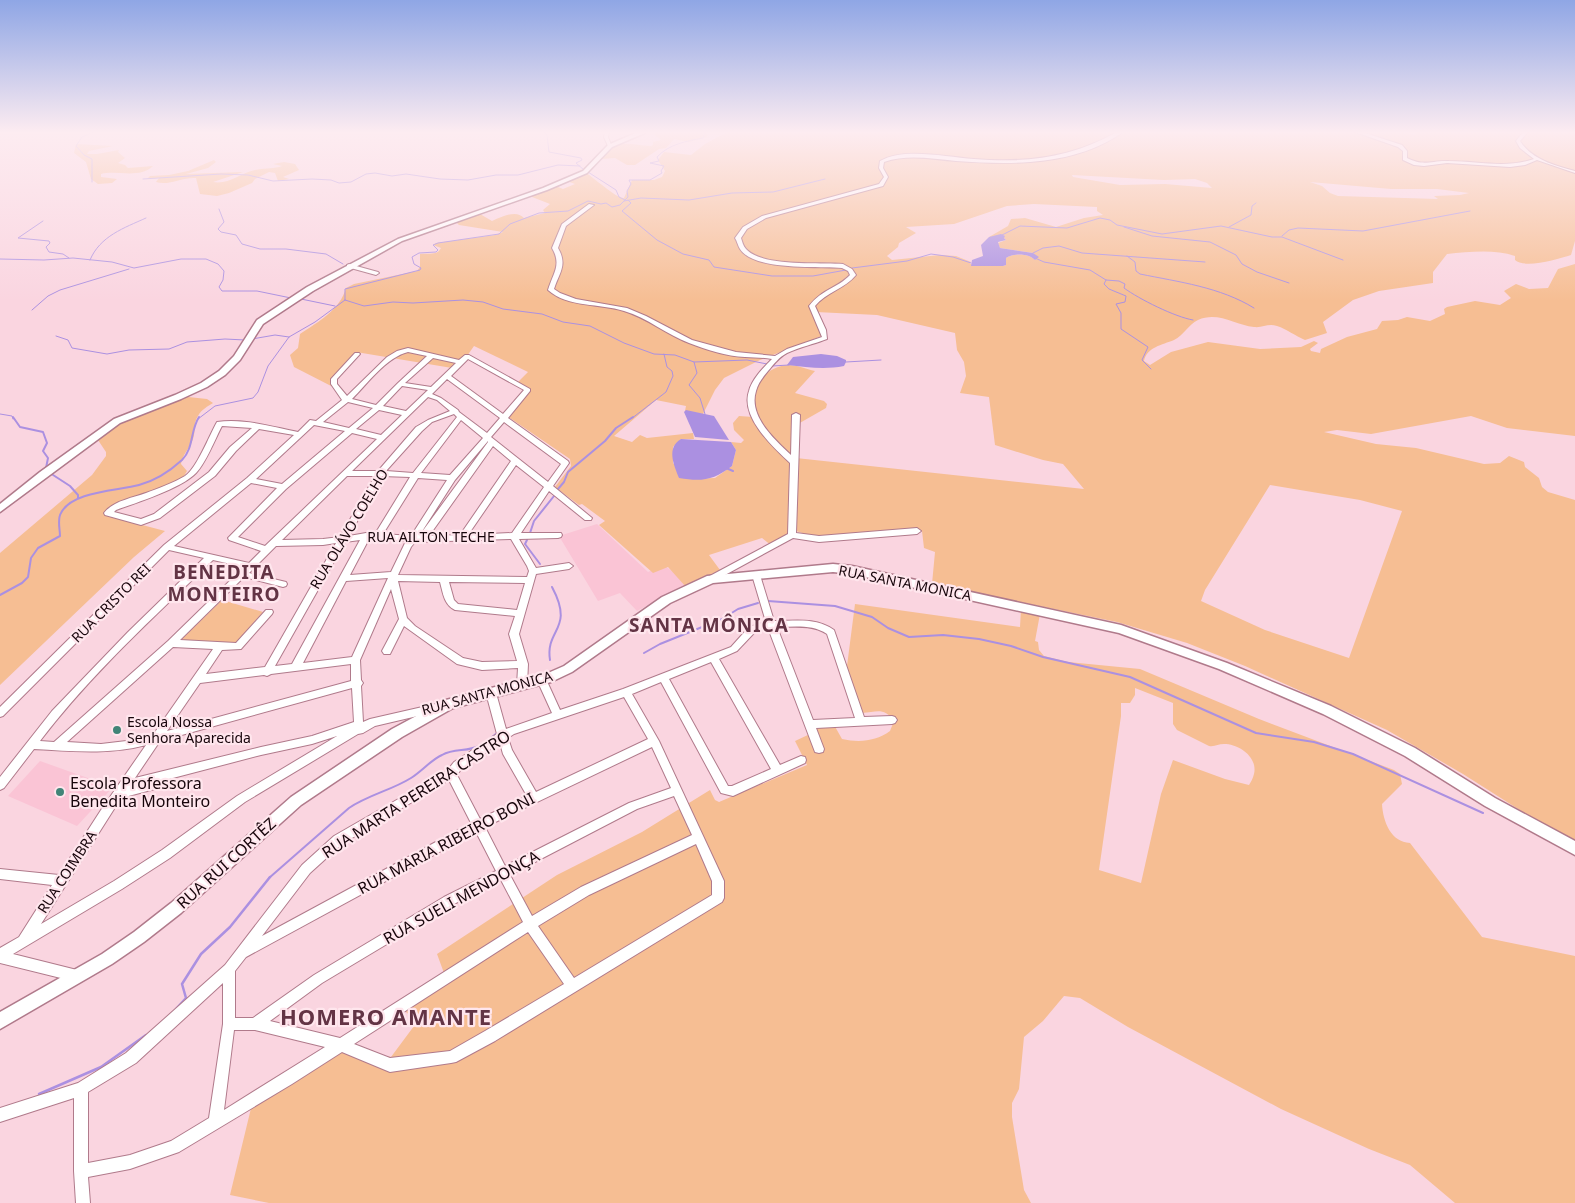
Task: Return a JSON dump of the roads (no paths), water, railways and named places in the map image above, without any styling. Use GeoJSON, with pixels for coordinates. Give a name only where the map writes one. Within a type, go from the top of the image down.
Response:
{"type":"FeatureCollection","features":[{"type":"Feature","properties":{"kind":"main road"},"geometry":{"type":"LineString","coordinates":[[0,509],[43,474],[117,421],[178,397],[204,385],[222,373],[236,358],[260,322],[280,307],[349,266],[400,240],[547,188]]}},
{"type":"Feature","properties":{"kind":"main road","name":"RUA SANTA MONICA"},"geometry":{"type":"LineString","coordinates":[[450,704],[542,680],[568,669],[666,600],[711,578],[756,576],[833,568],[852,570],[1122,629],[1223,666],[1327,710],[1410,752],[1490,802],[1575,848]]}},
{"type":"Feature","properties":{"kind":"main road","name":"RUA RUI CORTÊZ"},"geometry":{"type":"LineString","coordinates":[[0,1022],[131,943],[176,908],[296,801],[397,733],[450,704]]}},
{"type":"Feature","properties":{"kind":"street"},"geometry":{"type":"LineString","coordinates":[[794,462],[771,440],[752,410],[751,395],[756,383],[775,358],[786,351],[825,338],[825,332],[814,314],[812,306],[825,291],[848,280],[853,275],[850,270],[838,265],[773,263],[753,257],[743,251],[739,245],[738,238],[745,228],[764,217],[870,188]]}},
{"type":"Feature","properties":{"kind":"street"},"geometry":{"type":"LineString","coordinates":[[591,205],[581,214],[564,224],[555,248],[562,262],[551,290],[555,294],[572,300],[600,303],[642,314],[662,327],[700,345],[742,356],[759,355],[775,358]]}},
{"type":"Feature","properties":{"kind":"street"},"geometry":{"type":"LineString","coordinates":[[349,266],[376,273]]}},
{"type":"Feature","properties":{"kind":"street","name":"RUA CRISTO REI"},"geometry":{"type":"LineString","coordinates":[[0,713],[167,547],[250,480],[299,434],[346,400],[389,358],[399,352],[408,350],[464,359],[528,390],[503,418]]}},
{"type":"Feature","properties":{"kind":"street"},"geometry":{"type":"LineString","coordinates":[[357,354],[334,379],[334,384],[346,400],[408,414]]}},
{"type":"Feature","properties":{"kind":"street"},"geometry":{"type":"LineString","coordinates":[[266,550],[232,538],[283,487],[378,407],[432,355]]}},
{"type":"Feature","properties":{"kind":"street"},"geometry":{"type":"LineString","coordinates":[[56,746],[171,643],[464,359]]}},
{"type":"Feature","properties":{"kind":"street"},"geometry":{"type":"LineString","coordinates":[[447,376],[565,463],[514,537],[523,556],[531,563],[533,571],[514,634],[523,664],[522,685]]}},
{"type":"Feature","properties":{"kind":"street"},"geometry":{"type":"LineString","coordinates":[[400,384],[430,392],[440,399],[488,440],[588,518]]}},
{"type":"Feature","properties":{"kind":"street"},"geometry":{"type":"LineString","coordinates":[[377,536],[415,476],[458,414]]}},
{"type":"Feature","properties":{"kind":"street","name":"RUA OLÁVO COELHO"},"geometry":{"type":"LineString","coordinates":[[267,672],[380,473],[419,429],[430,421],[458,414]]}},
{"type":"Feature","properties":{"kind":"street"},"geometry":{"type":"LineString","coordinates":[[792,535],[796,415]]}},
{"type":"Feature","properties":{"kind":"street"},"geometry":{"type":"LineString","coordinates":[[358,729],[358,683],[355,660],[407,546],[418,539],[503,418]]}},
{"type":"Feature","properties":{"kind":"street"},"geometry":{"type":"LineString","coordinates":[[315,422],[384,438]]}},
{"type":"Feature","properties":{"kind":"street"},"geometry":{"type":"LineString","coordinates":[[256,427],[233,449],[212,474],[157,516],[141,522],[108,513],[113,508],[152,494],[188,477],[195,470],[220,424],[256,427],[299,434]]}},
{"type":"Feature","properties":{"kind":"street"},"geometry":{"type":"LineString","coordinates":[[418,539],[452,478],[488,440]]}},
{"type":"Feature","properties":{"kind":"street"},"geometry":{"type":"LineString","coordinates":[[462,538],[515,461]]}},
{"type":"Feature","properties":{"kind":"street"},"geometry":{"type":"LineString","coordinates":[[347,474],[380,473],[452,478]]}},
{"type":"Feature","properties":{"kind":"street"},"geometry":{"type":"LineString","coordinates":[[250,480],[283,487]]}},
{"type":"Feature","properties":{"kind":"street"},"geometry":{"type":"LineString","coordinates":[[711,578],[792,535],[819,539],[917,530]]}},
{"type":"Feature","properties":{"kind":"street","name":"RUA AILTON TECHE"},"geometry":{"type":"LineString","coordinates":[[273,543],[366,536],[418,539],[558,535]]}},
{"type":"Feature","properties":{"kind":"street"},"geometry":{"type":"LineString","coordinates":[[295,668],[366,536]]}},
{"type":"Feature","properties":{"kind":"street"},"geometry":{"type":"LineString","coordinates":[[167,547],[250,566]]}},
{"type":"Feature","properties":{"kind":"street"},"geometry":{"type":"LineString","coordinates":[[0,786],[55,714],[118,647],[211,557]]}},
{"type":"Feature","properties":{"kind":"street"},"geometry":{"type":"LineString","coordinates":[[533,571],[569,566]]}},
{"type":"Feature","properties":{"kind":"street"},"geometry":{"type":"LineString","coordinates":[[242,574],[283,584]]}},
{"type":"Feature","properties":{"kind":"street"},"geometry":{"type":"LineString","coordinates":[[756,576],[771,624],[819,749]]}},
{"type":"Feature","properties":{"kind":"street"},"geometry":{"type":"LineString","coordinates":[[394,577],[403,618],[412,628],[460,661],[482,666],[523,664]]}},
{"type":"Feature","properties":{"kind":"street"},"geometry":{"type":"LineString","coordinates":[[343,578],[394,577],[530,580]]}},
{"type":"Feature","properties":{"kind":"street"},"geometry":{"type":"LineString","coordinates":[[444,579],[450,601],[455,607],[519,613]]}},
{"type":"Feature","properties":{"kind":"street"},"geometry":{"type":"LineString","coordinates":[[171,643],[238,647],[268,612]]}},
{"type":"Feature","properties":{"kind":"street"},"geometry":{"type":"LineString","coordinates":[[388,651],[403,618]]}},
{"type":"Feature","properties":{"kind":"street"},"geometry":{"type":"LineString","coordinates":[[771,624],[822,626],[831,632],[861,722]]}},
{"type":"Feature","properties":{"kind":"street","name":"RUA MARTA PEREIRA CASTRO"},"geometry":{"type":"LineString","coordinates":[[0,1115],[81,1089],[130,1058],[229,969],[306,868],[338,840],[451,774],[458,765],[511,731],[626,692],[734,649],[752,628],[771,624]]}},
{"type":"Feature","properties":{"kind":"street","name":"RUA COIMBRA"},"geometry":{"type":"LineString","coordinates":[[23,942],[60,881],[156,737],[199,679],[220,646]]}},
{"type":"Feature","properties":{"kind":"street"},"geometry":{"type":"LineString","coordinates":[[713,657],[778,771]]}},
{"type":"Feature","properties":{"kind":"street"},"geometry":{"type":"LineString","coordinates":[[199,679],[355,660]]}},
{"type":"Feature","properties":{"kind":"street"},"geometry":{"type":"LineString","coordinates":[[663,677],[725,790],[732,791],[801,760]]}},
{"type":"Feature","properties":{"kind":"street"},"geometry":{"type":"LineString","coordinates":[[542,680],[557,714]]}},
{"type":"Feature","properties":{"kind":"street"},"geometry":{"type":"LineString","coordinates":[[32,745],[121,747],[358,683]]}},
{"type":"Feature","properties":{"kind":"street"},"geometry":{"type":"LineString","coordinates":[[229,1024],[255,1024],[339,1044],[390,1065],[451,1057],[718,898],[718,881],[699,837],[654,741],[626,692]]}},
{"type":"Feature","properties":{"kind":"street"},"geometry":{"type":"LineString","coordinates":[[491,693],[507,752],[533,797]]}},
{"type":"Feature","properties":{"kind":"street","name":"RUA SANTA MONICA"},"geometry":{"type":"LineString","coordinates":[[0,956],[118,886],[166,854],[312,747],[374,722],[450,704]]}},
{"type":"Feature","properties":{"kind":"street"},"geometry":{"type":"LineString","coordinates":[[388,718],[397,726],[397,733]]}},
{"type":"Feature","properties":{"kind":"street"},"geometry":{"type":"LineString","coordinates":[[810,724],[892,720]]}},
{"type":"Feature","properties":{"kind":"street","name":"RUA MARIA RIBEIRO BONI"},"geometry":{"type":"LineString","coordinates":[[242,954],[478,825],[533,797],[654,741]]}},
{"type":"Feature","properties":{"kind":"street"},"geometry":{"type":"LineString","coordinates":[[121,790],[261,754],[312,747]]}},
{"type":"Feature","properties":{"kind":"street"},"geometry":{"type":"LineString","coordinates":[[451,774],[530,924],[572,986]]}},
{"type":"Feature","properties":{"kind":"street","name":"RUA SUELI MENDONÇA"},"geometry":{"type":"LineString","coordinates":[[255,1024],[318,979],[448,901],[633,806],[677,790]]}},
{"type":"Feature","properties":{"kind":"street"},"geometry":{"type":"LineString","coordinates":[[81,1172],[130,1162],[174,1147],[287,1079],[339,1044],[585,891],[699,837]]}},
{"type":"Feature","properties":{"kind":"street"},"geometry":{"type":"LineString","coordinates":[[0,874],[60,881]]}},
{"type":"Feature","properties":{"kind":"street"},"geometry":{"type":"LineString","coordinates":[[0,956],[78,976]]}},
{"type":"Feature","properties":{"kind":"street"},"geometry":{"type":"LineString","coordinates":[[215,1122],[229,1024],[229,969]]}},
{"type":"Feature","properties":{"kind":"street"},"geometry":{"type":"LineString","coordinates":[[81,1089],[83,1203]]}},
{"type":"Feature","properties":{"kind":"waterway"},"geometry":{"type":"LineString","coordinates":[[613,188],[619,197],[625,200]]}},
{"type":"Feature","properties":{"kind":"waterway"},"geometry":{"type":"LineString","coordinates":[[625,200],[628,197],[629,188]]}},
{"type":"Feature","properties":{"kind":"waterway"},"geometry":{"type":"LineString","coordinates":[[628,200],[641,198],[689,200],[732,193],[773,192],[788,188]]}},
{"type":"Feature","properties":{"kind":"waterway"},"geometry":{"type":"LineString","coordinates":[[624,201],[628,200]]}},
{"type":"Feature","properties":{"kind":"waterway"},"geometry":{"type":"LineString","coordinates":[[628,200],[631,203],[622,211],[657,240],[683,254],[709,260],[714,267],[772,276],[813,276],[846,270]]}},
{"type":"Feature","properties":{"kind":"waterway"},"geometry":{"type":"LineString","coordinates":[[345,300],[345,289],[420,270],[421,268],[414,264],[412,257],[419,253],[436,252],[438,250],[433,245],[438,243],[499,234],[510,224],[539,213],[568,211],[588,201],[601,204],[606,203],[612,207],[620,205],[624,201]]}},
{"type":"Feature","properties":{"kind":"waterway"},"geometry":{"type":"LineString","coordinates":[[1229,227],[1251,215],[1252,206],[1256,203]]}},
{"type":"Feature","properties":{"kind":"waterway"},"geometry":{"type":"LineString","coordinates":[[219,209],[224,222],[218,229],[221,232],[236,235],[242,244],[260,249],[286,249],[326,254],[343,264]]}},
{"type":"Feature","properties":{"kind":"waterway"},"geometry":{"type":"LineString","coordinates":[[1282,236],[1289,230],[1298,228],[1363,231],[1470,211]]}},
{"type":"Feature","properties":{"kind":"waterway"},"geometry":{"type":"LineString","coordinates":[[90,260],[94,252],[106,239],[121,229],[146,218]]}},
{"type":"Feature","properties":{"kind":"waterway"},"geometry":{"type":"LineString","coordinates":[[1002,235],[1020,226],[1067,228],[1100,218],[1110,220],[1117,225],[1162,234],[1221,226],[1272,237],[1282,237],[1343,260]]}},
{"type":"Feature","properties":{"kind":"waterway"},"geometry":{"type":"LineString","coordinates":[[43,221],[18,238],[49,241],[50,243],[46,247],[49,252],[63,254],[69,258]]}},
{"type":"Feature","properties":{"kind":"waterway"},"geometry":{"type":"LineString","coordinates":[[1124,227],[1152,236],[1210,242],[1236,255],[1242,264],[1257,272],[1289,283]]}},
{"type":"Feature","properties":{"kind":"waterway"},"geometry":{"type":"LineString","coordinates":[[1033,253],[1043,248],[1059,246],[1082,253],[1127,256]]}},
{"type":"Feature","properties":{"kind":"waterway"},"geometry":{"type":"LineString","coordinates":[[852,268],[907,261],[931,254],[953,257],[971,263]]}},
{"type":"Feature","properties":{"kind":"waterway"},"geometry":{"type":"LineString","coordinates":[[1127,256],[1205,262]]}},
{"type":"Feature","properties":{"kind":"waterway"},"geometry":{"type":"LineString","coordinates":[[1127,256],[1135,262],[1136,271],[1140,274],[1213,290],[1254,308]]}},
{"type":"Feature","properties":{"kind":"waterway"},"geometry":{"type":"LineString","coordinates":[[0,259],[44,260],[73,258],[90,260]]}},
{"type":"Feature","properties":{"kind":"waterway"},"geometry":{"type":"LineString","coordinates":[[1035,258],[1044,262],[1090,270],[1106,280]]}},
{"type":"Feature","properties":{"kind":"waterway"},"geometry":{"type":"LineString","coordinates":[[90,260],[112,262],[134,268],[181,259],[206,259],[218,264],[224,271],[223,280],[219,287],[222,291],[257,291],[291,298]]}},
{"type":"Feature","properties":{"kind":"waterway"},"geometry":{"type":"LineString","coordinates":[[32,310],[48,296],[60,290],[129,269]]}},
{"type":"Feature","properties":{"kind":"waterway"},"geometry":{"type":"LineString","coordinates":[[1106,280],[1119,281],[1125,284],[1124,288],[1148,302],[1193,320]]}},
{"type":"Feature","properties":{"kind":"waterway"},"geometry":{"type":"LineString","coordinates":[[1106,280],[1104,284],[1109,289],[1126,296],[1125,302],[1116,304],[1121,313],[1121,329],[1148,347],[1142,360],[1151,369]]}},
{"type":"Feature","properties":{"kind":"waterway"},"geometry":{"type":"LineString","coordinates":[[301,299],[335,306]]}},
{"type":"Feature","properties":{"kind":"waterway"},"geometry":{"type":"LineString","coordinates":[[289,337],[315,322],[345,300]]}},
{"type":"Feature","properties":{"kind":"waterway"},"geometry":{"type":"LineString","coordinates":[[345,300],[364,306],[393,302],[413,303],[463,300],[483,302],[503,309],[542,314],[563,322],[590,326],[624,343],[654,354],[664,354]]}},
{"type":"Feature","properties":{"kind":"waterway"},"geometry":{"type":"LineString","coordinates":[[252,339],[275,335],[289,337]]}},
{"type":"Feature","properties":{"kind":"waterway"},"geometry":{"type":"LineString","coordinates":[[56,336],[68,340],[72,348],[107,354],[129,350],[169,349],[187,342],[225,339],[245,340]]}},
{"type":"Feature","properties":{"kind":"waterway"},"geometry":{"type":"LineString","coordinates":[[198,419],[215,406],[253,398],[258,392],[268,366],[289,337]]}},
{"type":"Feature","properties":{"kind":"waterway"},"geometry":{"type":"LineString","coordinates":[[631,419],[666,392],[673,376],[672,371],[667,367],[664,354]]}},
{"type":"Feature","properties":{"kind":"waterway"},"geometry":{"type":"LineString","coordinates":[[664,354],[675,355],[694,362]]}},
{"type":"Feature","properties":{"kind":"waterway"},"geometry":{"type":"LineString","coordinates":[[694,362],[747,360],[767,364]]}},
{"type":"Feature","properties":{"kind":"waterway"},"geometry":{"type":"LineString","coordinates":[[846,362],[881,360]]}},
{"type":"Feature","properties":{"kind":"waterway"},"geometry":{"type":"LineString","coordinates":[[694,362],[697,373],[689,385],[700,398],[705,414]]}},
{"type":"Feature","properties":{"kind":"waterway"},"geometry":{"type":"LineString","coordinates":[[772,366],[789,365]]}},
{"type":"Feature","properties":{"kind":"waterway"},"geometry":{"type":"LineString","coordinates":[[0,414],[12,416],[13,419]]}},
{"type":"Feature","properties":{"kind":"waterway"},"geometry":{"type":"LineString","coordinates":[[13,417],[20,427],[43,432],[47,443],[43,451],[48,458],[46,468]]}},
{"type":"Feature","properties":{"kind":"waterway"},"geometry":{"type":"LineString","coordinates":[[0,595],[22,583],[28,577],[31,558],[38,548],[60,536],[59,518],[67,506],[85,496],[145,483],[167,472],[186,455],[199,417]]}},
{"type":"Feature","properties":{"kind":"waterway"},"geometry":{"type":"LineString","coordinates":[[558,489],[564,482],[568,472],[605,441],[616,428],[633,417]]}},
{"type":"Feature","properties":{"kind":"waterway"},"geometry":{"type":"LineString","coordinates":[[726,468],[733,471]]}},
{"type":"Feature","properties":{"kind":"waterway"},"geometry":{"type":"LineString","coordinates":[[50,473],[70,486],[78,495],[78,498]]}},
{"type":"Feature","properties":{"kind":"waterway"},"geometry":{"type":"LineString","coordinates":[[530,533],[534,521],[554,496]]}},
{"type":"Feature","properties":{"kind":"waterway"},"geometry":{"type":"LineString","coordinates":[[527,540],[525,544],[540,564]]}},
{"type":"Feature","properties":{"kind":"waterway"},"geometry":{"type":"LineString","coordinates":[[550,660],[551,641],[558,628],[561,612],[552,587]]}},
{"type":"Feature","properties":{"kind":"waterway"},"geometry":{"type":"LineString","coordinates":[[768,601],[835,606],[872,617],[888,628],[909,637],[943,635],[979,639],[1011,646],[1043,657],[1130,677],[1256,733],[1314,742],[1353,754],[1483,813]]}},
{"type":"Feature","properties":{"kind":"waterway"},"geometry":{"type":"LineString","coordinates":[[644,653],[660,644],[722,619],[738,609],[758,603]]}},
{"type":"Feature","properties":{"kind":"waterway"},"geometry":{"type":"LineString","coordinates":[[487,741],[497,733]]}},
{"type":"Feature","properties":{"kind":"waterway"},"geometry":{"type":"LineString","coordinates":[[270,877],[349,808],[404,782],[442,755],[451,751],[479,746]]}},
{"type":"Feature","properties":{"kind":"waterway"},"geometry":{"type":"LineString","coordinates":[[176,1009],[186,998],[182,984],[201,954],[230,927],[270,877]]}},
{"type":"Feature","properties":{"kind":"waterway"},"geometry":{"type":"LineString","coordinates":[[39,1094],[101,1067],[146,1035]]}},
{"type":"Feature","properties":{"kind":"place","name":"Escola Nossa Senhora Aparecida"},"geometry":{"type":"Point","coordinates":[117,730]}},
{"type":"Feature","properties":{"kind":"place","name":"Escola Professora Benedita Monteiro"},"geometry":{"type":"Point","coordinates":[60,792]}},
{"type":"Feature","properties":{"kind":"district","name":"BENEDITA MONTEIRO"},"geometry":{"type":"Point","coordinates":[224,583]}},
{"type":"Feature","properties":{"kind":"district","name":"SANTA MÔNICA"},"geometry":{"type":"Point","coordinates":[709,625]}},
{"type":"Feature","properties":{"kind":"district","name":"HOMERO AMANTE"},"geometry":{"type":"Point","coordinates":[386,1017]}}]}
